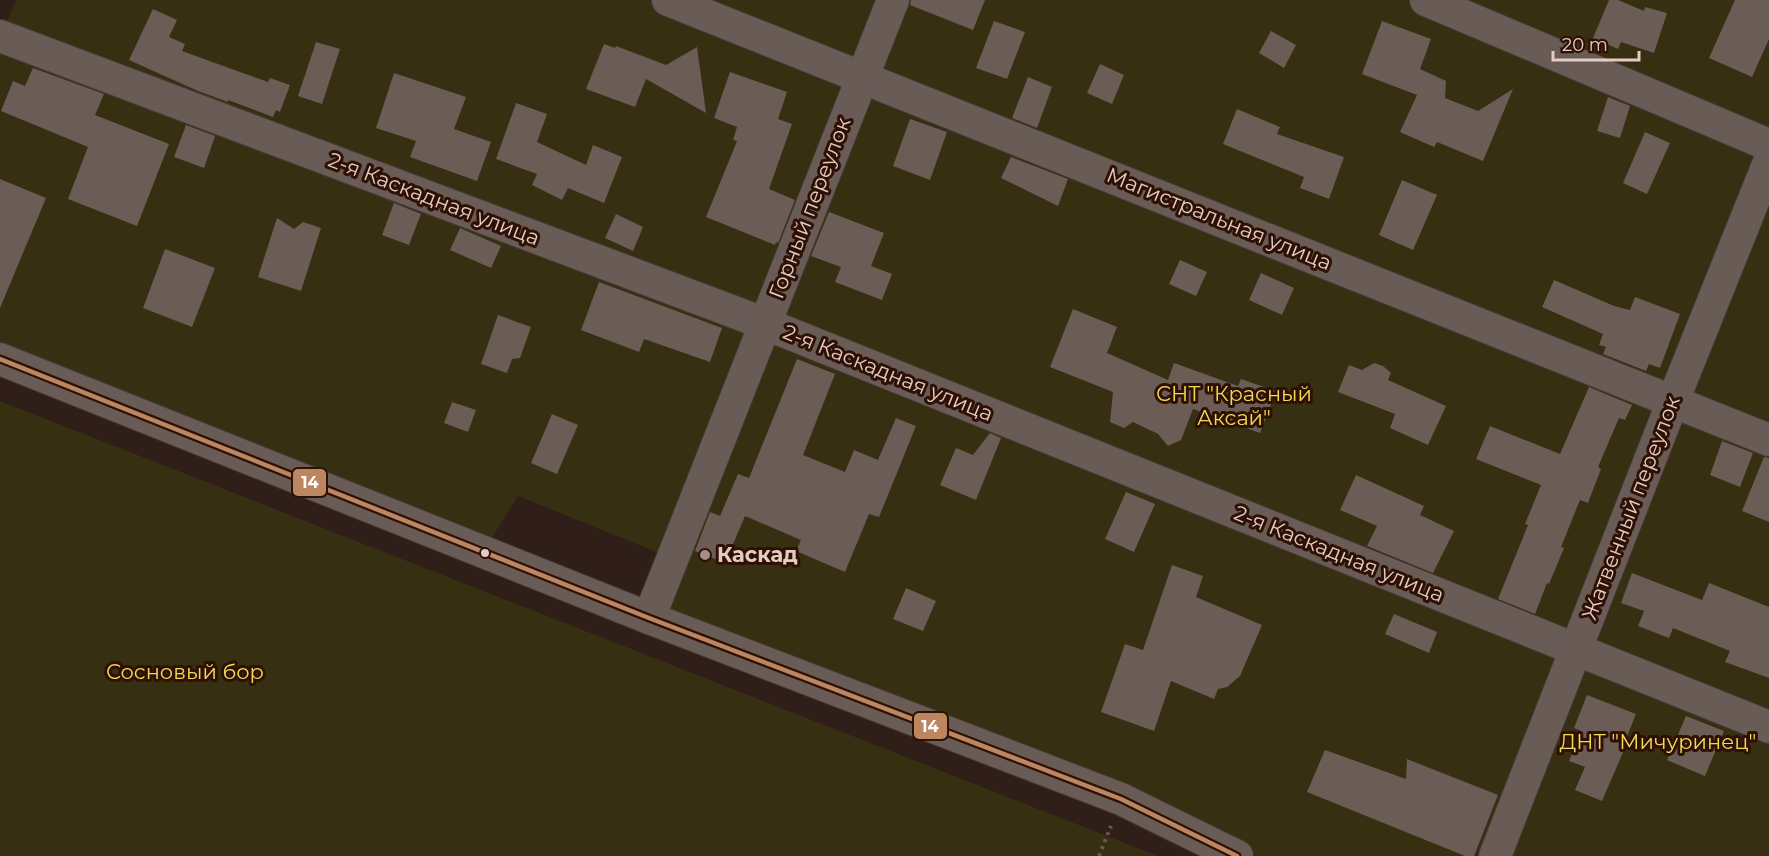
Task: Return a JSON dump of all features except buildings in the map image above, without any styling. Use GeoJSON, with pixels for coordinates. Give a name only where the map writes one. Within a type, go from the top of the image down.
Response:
{"type":"FeatureCollection","features":[{"type":"Feature","properties":{"kind":"street","name":"Магистральная улица"},"geometry":{"type":"LineString","coordinates":[[668,0],[1769,440]]}},
{"type":"Feature","properties":{"kind":"street","name":"Горный переулок"},"geometry":{"type":"LineString","coordinates":[[650,618],[893,0]]}},
{"type":"Feature","properties":{"kind":"street"},"geometry":{"type":"LineString","coordinates":[[1426,0],[1769,145]]}},
{"type":"Feature","properties":{"kind":"street","name":"2-я Каскадная улица"},"geometry":{"type":"LineString","coordinates":[[0,36],[766,324],[1769,727]]}},
{"type":"Feature","properties":{"kind":"street","name":"Жатвенный переулок"},"geometry":{"type":"LineString","coordinates":[[1495,856],[1672,400],[1769,162]]}},
{"type":"Feature","properties":{"kind":"street"},"geometry":{"type":"LineString","coordinates":[[0,359],[650,618],[1121,799],[1237,856]]}},
{"type":"Feature","properties":{"kind":"green space","name":"СНТ \"Красный Аксай\""},"geometry":{"type":"Polygon","coordinates":[[[16,0],[1769,0],[1769,856],[1253,856],[1121,799],[650,618],[664,555],[518,496],[488,544],[0,350],[0,40],[16,0]]]}},
{"type":"Feature","properties":{"kind":"green space","name":"Сосновый бор"},"geometry":{"type":"Polygon","coordinates":[[[0,401],[1158,856],[0,856],[0,401]]]}},
{"type":"Feature","properties":{"kind":"transit line","name":"14"},"geometry":{"type":"LineString","coordinates":[[0,359],[649,618],[1121,799],[1237,856]]}},
{"type":"Feature","properties":{"kind":"place","name":"Каскад"},"geometry":{"type":"Point","coordinates":[705,555]}},
{"type":"Feature","properties":{"kind":"park label","name":"ДНТ \"Мичуринец\""},"geometry":{"type":"Point","coordinates":[1658,742]}}]}
